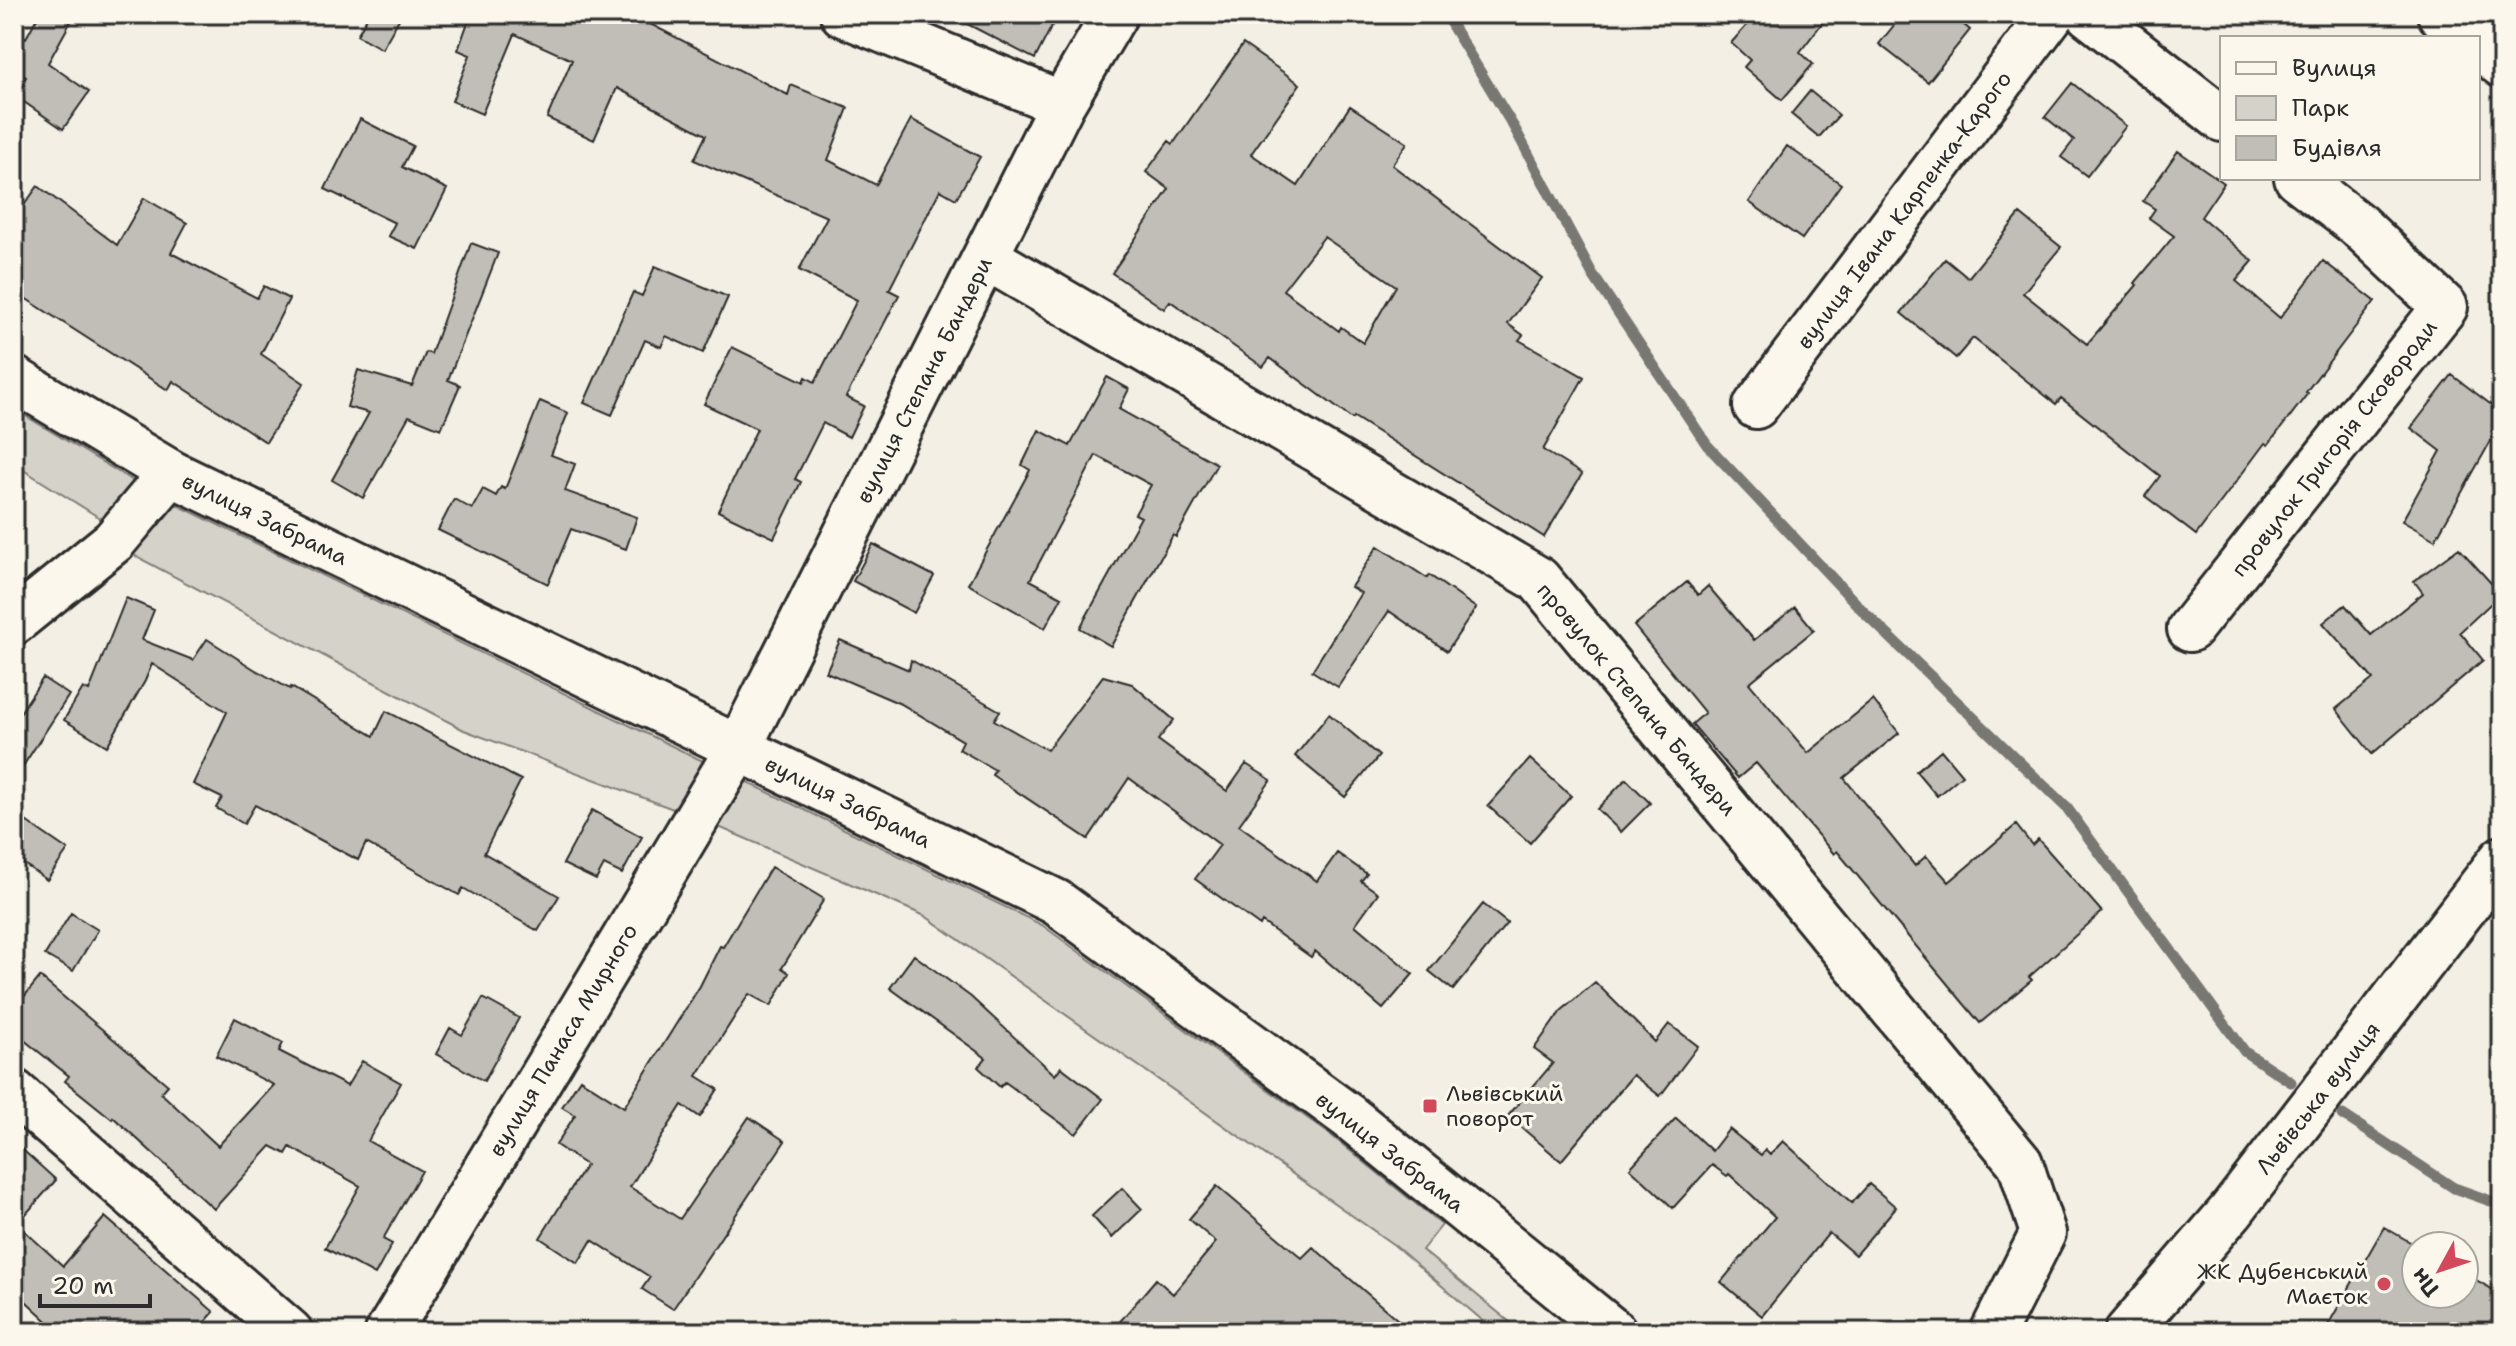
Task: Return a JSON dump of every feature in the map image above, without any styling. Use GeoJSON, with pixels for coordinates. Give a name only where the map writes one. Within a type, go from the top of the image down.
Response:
{"type":"FeatureCollection","features":[{"type":"Feature","properties":{"kind":"street"},"geometry":{"type":"LineString","coordinates":[[843,14],[1062,104]]}},
{"type":"Feature","properties":{"kind":"street","name":"вулиця Степана Бандери"},"geometry":{"type":"LineString","coordinates":[[738,749],[1062,104],[1115,14]]}},
{"type":"Feature","properties":{"kind":"street","name":"вулиця Івана Карпенка-Карого"},"geometry":{"type":"LineString","coordinates":[[1756,406],[2052,14]]}},
{"type":"Feature","properties":{"kind":"street"},"geometry":{"type":"LineString","coordinates":[[2088,14],[2220,117]]}},
{"type":"Feature","properties":{"kind":"street"},"geometry":{"type":"LineString","coordinates":[[2440,14],[2467,36]]}},
{"type":"Feature","properties":{"kind":"street"},"geometry":{"type":"LineString","coordinates":[[2480,47],[2502,65]]}},
{"type":"Feature","properties":{"kind":"street","name":"провулок Григорія Сковороди"},"geometry":{"type":"LineString","coordinates":[[2190,629],[2445,307],[2358,225],[2300,180]]}},
{"type":"Feature","properties":{"kind":"street","name":"провулок Степана Бандери"},"geometry":{"type":"LineString","coordinates":[[986,257],[1538,579],[2020,1163],[2043,1233],[1993,1332]]}},
{"type":"Feature","properties":{"kind":"street","name":"вулиця Забрама"},"geometry":{"type":"LineString","coordinates":[[14,379],[171,473],[1056,902],[1348,1116],[1614,1332]]}},
{"type":"Feature","properties":{"kind":"street"},"geometry":{"type":"LineString","coordinates":[[14,622],[114,541],[171,473]]}},
{"type":"Feature","properties":{"kind":"street","name":"вулиця Панаса Мирного"},"geometry":{"type":"LineString","coordinates":[[388,1332],[738,749]]}},
{"type":"Feature","properties":{"kind":"street","name":"Львівська вулиця"},"geometry":{"type":"LineString","coordinates":[[2127,1332],[2231,1211],[2502,859]]}},
{"type":"Feature","properties":{"kind":"street"},"geometry":{"type":"LineString","coordinates":[[14,1092],[290,1332]]}},
{"type":"Feature","properties":{"kind":"green space"},"geometry":{"type":"Polygon","coordinates":[[[14,409],[143,487],[111,525],[14,464],[14,409]]]}},
{"type":"Feature","properties":{"kind":"green space"},"geometry":{"type":"Polygon","coordinates":[[[165,499],[709,764],[681,812],[464,730],[124,550],[165,499]]]}},
{"type":"Feature","properties":{"kind":"green space"},"geometry":{"type":"Polygon","coordinates":[[[741,779],[1042,925],[1332,1136],[1442,1225],[1422,1250],[1522,1332],[1496,1332],[1394,1245],[925,916],[714,825],[741,779]]]}},
{"type":"Feature","properties":{"kind":"building"},"geometry":{"type":"Polygon","coordinates":[[[39,14],[75,14],[48,63],[89,92],[63,129],[14,95],[26,77],[14,69],[14,30],[26,38],[39,14]]]}},
{"type":"Feature","properties":{"kind":"building"},"geometry":{"type":"Polygon","coordinates":[[[369,14],[402,14],[382,49],[357,35],[369,14]]]}},
{"type":"Feature","properties":{"kind":"building"},"geometry":{"type":"Polygon","coordinates":[[[471,14],[631,14],[788,95],[791,85],[848,108],[828,160],[876,185],[911,119],[980,157],[956,199],[940,190],[889,290],[899,295],[846,397],[864,406],[849,437],[823,423],[795,479],[801,482],[774,538],[718,511],[757,429],[704,404],[732,347],[804,382],[806,377],[815,382],[857,300],[799,270],[827,217],[694,160],[706,135],[617,88],[594,140],[547,118],[572,60],[515,34],[482,114],[452,101],[470,55],[458,50],[471,14]]]}},
{"type":"Feature","properties":{"kind":"building"},"geometry":{"type":"Polygon","coordinates":[[[948,14],[1058,14],[1035,59],[948,14]]]}},
{"type":"Feature","properties":{"kind":"building"},"geometry":{"type":"Polygon","coordinates":[[[1757,14],[1829,14],[1800,52],[1813,64],[1782,100],[1744,67],[1750,60],[1731,43],[1757,14]]]}},
{"type":"Feature","properties":{"kind":"building"},"geometry":{"type":"Polygon","coordinates":[[[1903,14],[1951,14],[1970,30],[1928,82],[1879,44],[1903,14]]]}},
{"type":"Feature","properties":{"kind":"building"},"geometry":{"type":"Polygon","coordinates":[[[1243,44],[1300,84],[1251,154],[1298,186],[1350,106],[1407,143],[1392,165],[1542,278],[1508,324],[1523,335],[1519,340],[1584,377],[1543,450],[1582,474],[1544,537],[1354,417],[1352,419],[1270,358],[1263,367],[1170,301],[1164,309],[1112,273],[1169,189],[1146,172],[1169,141],[1173,144],[1243,44]],[[1324,237],[1283,290],[1339,331],[1341,327],[1363,343],[1396,286],[1324,237]]]}},
{"type":"Feature","properties":{"kind":"building"},"geometry":{"type":"Polygon","coordinates":[[[2072,83],[2126,126],[2087,176],[2061,157],[2074,140],[2045,117],[2072,83]]]}},
{"type":"Feature","properties":{"kind":"building"},"geometry":{"type":"Polygon","coordinates":[[[1810,91],[1839,115],[1819,137],[1791,114],[1810,91]]]}},
{"type":"Feature","properties":{"kind":"building"},"geometry":{"type":"Polygon","coordinates":[[[360,119],[413,146],[402,167],[447,189],[417,249],[388,236],[395,223],[325,189],[360,119]]]}},
{"type":"Feature","properties":{"kind":"building"},"geometry":{"type":"Polygon","coordinates":[[[1787,146],[1841,184],[1802,239],[1749,202],[1787,146]]]}},
{"type":"Feature","properties":{"kind":"building"},"geometry":{"type":"Polygon","coordinates":[[[2178,151],[2224,183],[2201,217],[2253,261],[2236,281],[2280,318],[2323,261],[2375,301],[2308,393],[2268,445],[2265,443],[2196,535],[2145,496],[2160,476],[2061,398],[2056,404],[1973,338],[1956,358],[1901,313],[1945,259],[1968,278],[2020,214],[2061,247],[2023,293],[2087,344],[2174,236],[2149,218],[2155,209],[2143,201],[2178,151]]]}},
{"type":"Feature","properties":{"kind":"building"},"geometry":{"type":"Polygon","coordinates":[[[38,186],[117,245],[144,198],[187,223],[171,253],[257,298],[264,286],[289,299],[261,354],[304,383],[266,442],[173,381],[168,390],[14,291],[14,219],[38,186]]]}},
{"type":"Feature","properties":{"kind":"building"},"geometry":{"type":"Polygon","coordinates":[[[471,243],[498,253],[448,380],[460,385],[441,429],[409,416],[363,498],[332,480],[369,413],[347,407],[358,370],[412,386],[426,352],[431,354],[471,243]]]}},
{"type":"Feature","properties":{"kind":"building"},"geometry":{"type":"Polygon","coordinates":[[[655,266],[728,297],[703,353],[666,336],[661,347],[645,340],[612,415],[584,403],[633,292],[642,296],[655,266]]]}},
{"type":"Feature","properties":{"kind":"building"},"geometry":{"type":"Polygon","coordinates":[[[2452,375],[2502,413],[2502,421],[2435,540],[2402,521],[2441,451],[2411,428],[2452,375]]]}},
{"type":"Feature","properties":{"kind":"building"},"geometry":{"type":"Polygon","coordinates":[[[1107,377],[1129,389],[1119,409],[1217,464],[1111,646],[1080,628],[1141,517],[1135,514],[1151,485],[1096,455],[1030,580],[1062,597],[1045,628],[968,584],[1030,470],[1022,465],[1039,430],[1070,446],[1107,377]]]}},
{"type":"Feature","properties":{"kind":"building"},"geometry":{"type":"Polygon","coordinates":[[[540,401],[568,413],[551,455],[575,464],[565,491],[637,517],[626,549],[571,529],[548,584],[438,530],[454,499],[472,509],[483,489],[496,496],[501,487],[505,489],[540,401]]]}},
{"type":"Feature","properties":{"kind":"building"},"geometry":{"type":"Polygon","coordinates":[[[873,544],[934,576],[914,613],[853,581],[873,544]]]}},
{"type":"Feature","properties":{"kind":"building"},"geometry":{"type":"Polygon","coordinates":[[[1378,546],[1427,578],[1429,575],[1476,608],[1447,651],[1389,611],[1338,687],[1312,671],[1361,593],[1351,587],[1378,546]]]}},
{"type":"Feature","properties":{"kind":"building"},"geometry":{"type":"Polygon","coordinates":[[[2459,548],[2501,594],[2460,632],[2483,660],[2372,754],[2336,709],[2373,679],[2323,623],[2345,605],[2371,635],[2423,593],[2414,581],[2459,548]]]}},
{"type":"Feature","properties":{"kind":"building"},"geometry":{"type":"Polygon","coordinates":[[[1687,582],[1698,595],[1708,586],[1754,640],[1795,607],[1814,630],[1749,683],[1808,753],[1873,700],[1899,733],[1844,778],[1915,866],[1926,856],[1949,882],[2016,825],[2032,845],[2038,839],[2102,912],[2029,977],[2032,980],[1980,1023],[1837,851],[1834,854],[1756,763],[1738,778],[1692,724],[1705,713],[1634,626],[1687,582]]]}},
{"type":"Feature","properties":{"kind":"building"},"geometry":{"type":"Polygon","coordinates":[[[126,598],[154,610],[142,640],[193,660],[207,639],[374,736],[386,711],[521,780],[484,853],[559,896],[538,931],[463,888],[459,895],[366,843],[358,860],[255,805],[244,824],[216,808],[222,798],[193,784],[227,712],[152,664],[107,746],[64,720],[83,688],[89,691],[126,598]]]}},
{"type":"Feature","properties":{"kind":"building"},"geometry":{"type":"Polygon","coordinates":[[[840,640],[909,670],[911,660],[1000,711],[994,720],[1047,750],[1103,676],[1132,684],[1174,720],[1158,740],[1227,791],[1246,764],[1271,780],[1239,825],[1317,881],[1337,853],[1367,874],[1361,881],[1378,893],[1355,925],[1413,974],[1383,1009],[1315,951],[1311,957],[1262,922],[1260,926],[1195,879],[1220,845],[1129,778],[1088,839],[992,775],[995,770],[959,749],[963,741],[903,705],[826,672],[840,640]]]}},
{"type":"Feature","properties":{"kind":"building"},"geometry":{"type":"Polygon","coordinates":[[[43,678],[69,695],[14,780],[14,722],[43,678]]]}},
{"type":"Feature","properties":{"kind":"building"},"geometry":{"type":"Polygon","coordinates":[[[1329,714],[1379,756],[1345,797],[1295,756],[1329,714]]]}},
{"type":"Feature","properties":{"kind":"building"},"geometry":{"type":"Polygon","coordinates":[[[1941,750],[1962,775],[1937,796],[1916,771],[1941,750]]]}},
{"type":"Feature","properties":{"kind":"building"},"geometry":{"type":"Polygon","coordinates":[[[1530,759],[1571,796],[1530,843],[1488,806],[1530,759]]]}},
{"type":"Feature","properties":{"kind":"building"},"geometry":{"type":"Polygon","coordinates":[[[1626,779],[1650,803],[1621,832],[1597,809],[1626,779]]]}},
{"type":"Feature","properties":{"kind":"building"},"geometry":{"type":"Polygon","coordinates":[[[592,810],[642,837],[622,874],[604,865],[596,880],[563,864],[592,810]]]}},
{"type":"Feature","properties":{"kind":"building"},"geometry":{"type":"Polygon","coordinates":[[[14,813],[68,850],[47,880],[14,857],[14,813]]]}},
{"type":"Feature","properties":{"kind":"building"},"geometry":{"type":"Polygon","coordinates":[[[771,867],[824,899],[782,968],[789,973],[771,1006],[749,994],[697,1076],[718,1089],[700,1117],[682,1105],[630,1187],[680,1219],[749,1117],[785,1141],[673,1309],[642,1289],[650,1277],[592,1240],[578,1263],[540,1238],[586,1165],[556,1145],[575,1115],[562,1107],[580,1079],[624,1107],[771,867]]]}},
{"type":"Feature","properties":{"kind":"building"},"geometry":{"type":"Polygon","coordinates":[[[1483,904],[1507,923],[1453,990],[1429,971],[1483,904]]]}},
{"type":"Feature","properties":{"kind":"building"},"geometry":{"type":"Polygon","coordinates":[[[71,913],[98,930],[73,971],[45,955],[71,913]]]}},
{"type":"Feature","properties":{"kind":"building"},"geometry":{"type":"Polygon","coordinates":[[[914,955],[971,997],[1055,1075],[1061,1067],[1103,1099],[1076,1134],[1005,1082],[1000,1087],[978,1067],[986,1058],[890,988],[914,955]]]}},
{"type":"Feature","properties":{"kind":"building"},"geometry":{"type":"Polygon","coordinates":[[[40,977],[168,1085],[161,1093],[218,1146],[274,1085],[216,1056],[235,1018],[283,1043],[279,1051],[347,1086],[362,1061],[401,1083],[368,1141],[422,1171],[383,1239],[392,1244],[375,1275],[325,1248],[360,1186],[290,1147],[286,1154],[271,1146],[214,1209],[113,1117],[65,1081],[69,1076],[14,1032],[14,1009],[40,977]]]}},
{"type":"Feature","properties":{"kind":"building"},"geometry":{"type":"Polygon","coordinates":[[[1595,982],[1655,1042],[1669,1024],[1698,1046],[1660,1096],[1633,1075],[1561,1161],[1508,1116],[1553,1063],[1534,1049],[1561,1011],[1595,982]]]}},
{"type":"Feature","properties":{"kind":"building"},"geometry":{"type":"Polygon","coordinates":[[[483,998],[519,1018],[484,1081],[436,1054],[450,1028],[462,1035],[483,998]]]}},
{"type":"Feature","properties":{"kind":"building"},"geometry":{"type":"Polygon","coordinates":[[[1676,1118],[1712,1151],[1729,1129],[1761,1155],[1765,1150],[1770,1155],[1783,1141],[1852,1203],[1869,1184],[1896,1207],[1855,1255],[1829,1233],[1762,1316],[1721,1282],[1775,1217],[1729,1174],[1727,1176],[1712,1165],[1673,1208],[1630,1168],[1676,1118]]]}},
{"type":"Feature","properties":{"kind":"building"},"geometry":{"type":"Polygon","coordinates":[[[14,1142],[56,1180],[17,1224],[63,1266],[105,1217],[214,1312],[196,1332],[59,1332],[14,1290],[14,1142]]]}},
{"type":"Feature","properties":{"kind":"building"},"geometry":{"type":"Polygon","coordinates":[[[1217,1186],[1302,1258],[1313,1247],[1412,1332],[1111,1332],[1156,1279],[1173,1294],[1216,1242],[1189,1219],[1217,1186]]]}},
{"type":"Feature","properties":{"kind":"building"},"geometry":{"type":"Polygon","coordinates":[[[1122,1188],[1142,1209],[1112,1238],[1092,1216],[1122,1188]]]}},
{"type":"Feature","properties":{"kind":"building","name":"ЖК Дубенський Маєток"},"geometry":{"type":"Polygon","coordinates":[[[2384,1227],[2400,1236],[2400,1310],[2480,1310],[2480,1282],[2502,1295],[2502,1332],[2324,1332],[2384,1227]]]}},
{"type":"Feature","properties":{"kind":"waterway"},"geometry":{"type":"LineString","coordinates":[[1445,14],[1515,129],[1593,275],[1707,445],[1865,613],[2067,808],[2245,1052],[2291,1082]]}},
{"type":"Feature","properties":{"kind":"waterway"},"geometry":{"type":"LineString","coordinates":[[2343,1115],[2454,1188],[2502,1205]]}},
{"type":"Feature","properties":{"kind":"place","name":"Львівський поворот"},"geometry":{"type":"Point","coordinates":[1430,1106]}},
{"type":"Feature","properties":{"kind":"place","name":"ЖК Дубенський Маєток"},"geometry":{"type":"Point","coordinates":[2384,1284]}}]}
